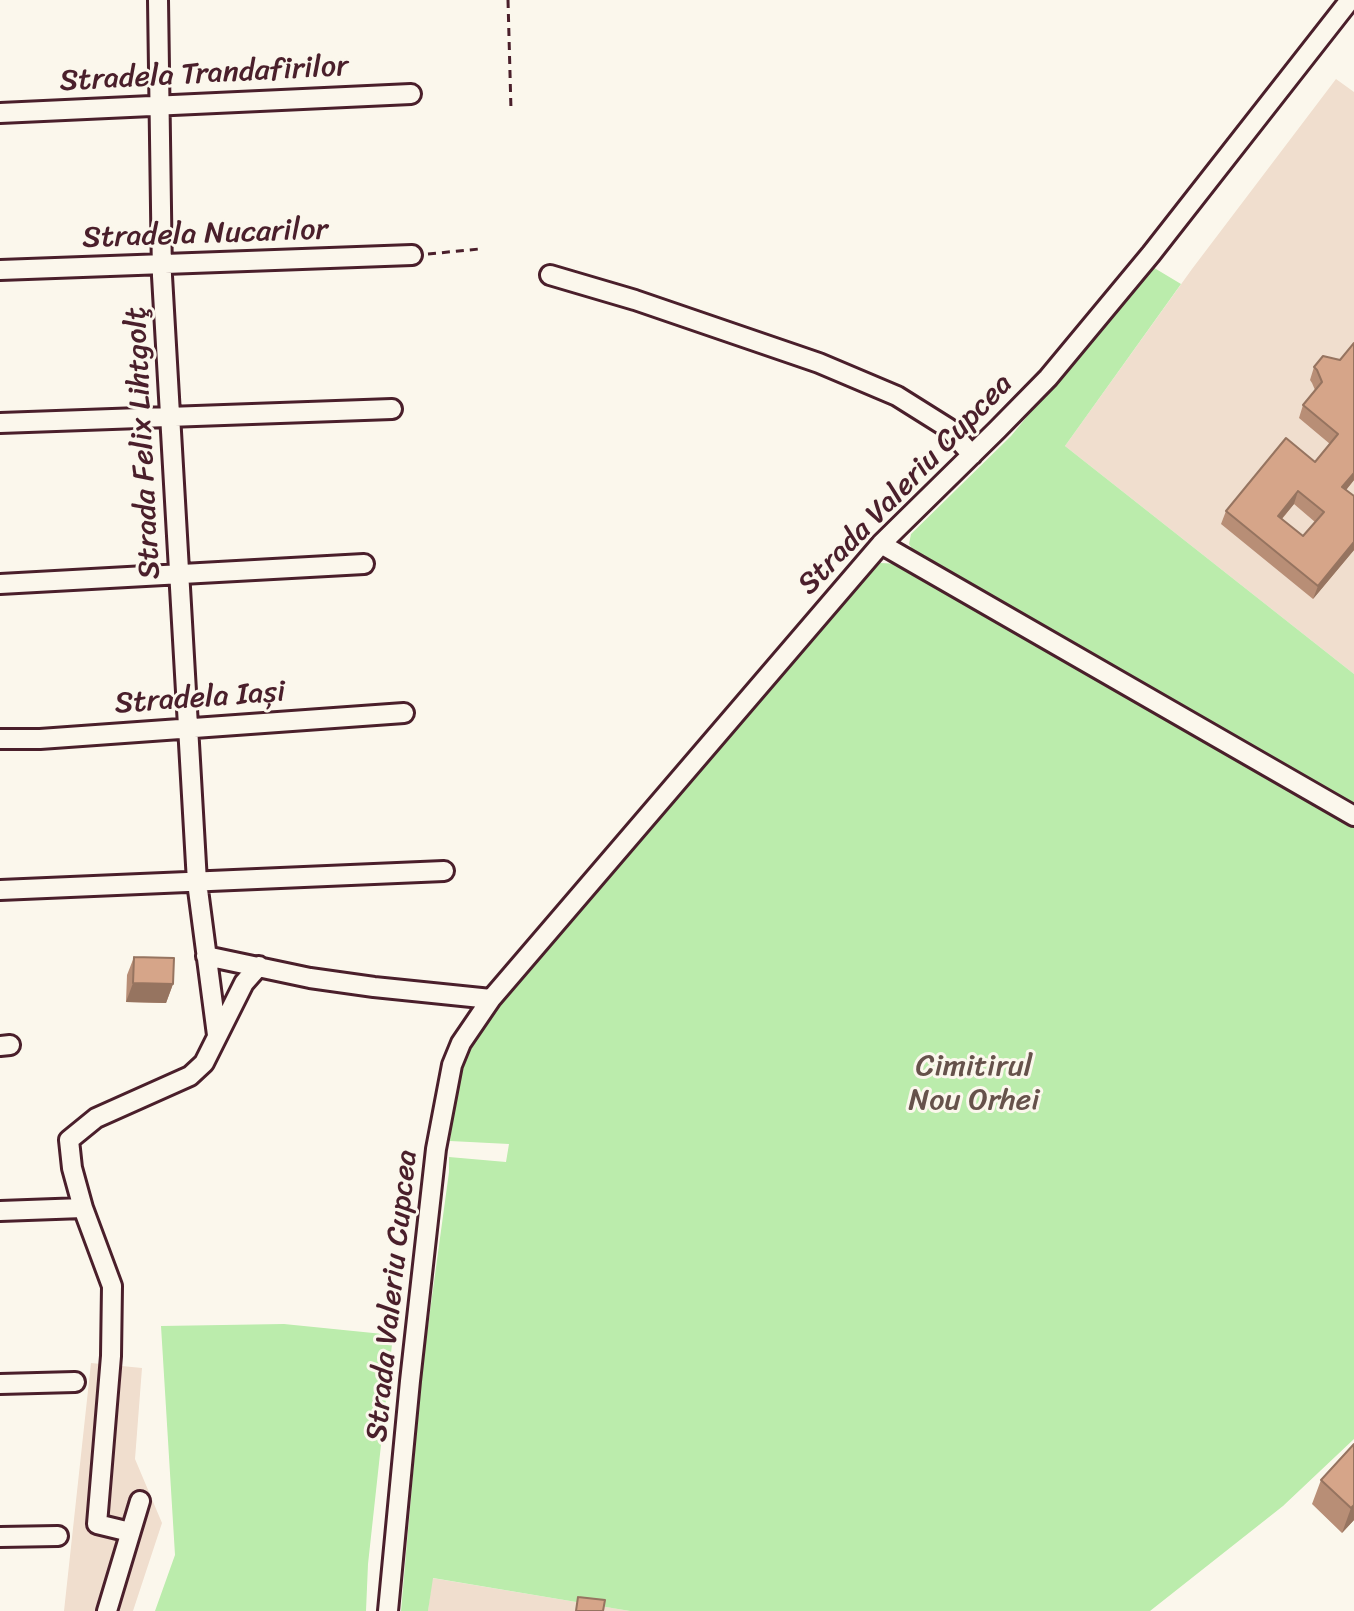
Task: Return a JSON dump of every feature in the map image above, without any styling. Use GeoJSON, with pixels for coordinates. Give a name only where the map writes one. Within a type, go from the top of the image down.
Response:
{"type":"FeatureCollection","features":[{"type":"Feature","properties":{"kind":"street","name":"Strada Felix Lihtgolţ"},"geometry":{"type":"LineString","coordinates":[[158,0],[162,265],[170,417],[197,882],[217,1035]]}},
{"type":"Feature","properties":{"kind":"street","name":"Strada Valeriu Cupcea"},"geometry":{"type":"LineString","coordinates":[[388,1611],[436,1149],[452,1065],[461,1043],[491,999],[881,544],[1048,378],[1142,265],[1350,0]]}},
{"type":"Feature","properties":{"kind":"street","name":"Stradela Trandafirilor"},"geometry":{"type":"LineString","coordinates":[[0,113],[411,94]]}},
{"type":"Feature","properties":{"kind":"street","name":"Stradela Nucarilor"},"geometry":{"type":"LineString","coordinates":[[0,270],[412,255]]}},
{"type":"Feature","properties":{"kind":"street"},"geometry":{"type":"LineString","coordinates":[[550,275],[635,300],[819,363],[897,396],[948,428],[972,455]]}},
{"type":"Feature","properties":{"kind":"street"},"geometry":{"type":"LineString","coordinates":[[0,423],[392,409]]}},
{"type":"Feature","properties":{"kind":"street"},"geometry":{"type":"LineString","coordinates":[[881,544],[1354,816]]}},
{"type":"Feature","properties":{"kind":"street"},"geometry":{"type":"LineString","coordinates":[[0,584],[364,564]]}},
{"type":"Feature","properties":{"kind":"street","name":"Stradela Iași"},"geometry":{"type":"LineString","coordinates":[[0,739],[40,739],[404,713]]}},
{"type":"Feature","properties":{"kind":"street"},"geometry":{"type":"LineString","coordinates":[[0,890],[444,871]]}},
{"type":"Feature","properties":{"kind":"street"},"geometry":{"type":"LineString","coordinates":[[206,956],[310,978],[491,999]]}},
{"type":"Feature","properties":{"kind":"street"},"geometry":{"type":"LineString","coordinates":[[130,1532],[97,1524],[111,1356],[112,1286],[83,1208],[72,1168],[69,1140],[96,1118],[190,1076],[204,1063],[244,983],[259,966]]}},
{"type":"Feature","properties":{"kind":"street"},"geometry":{"type":"LineString","coordinates":[[0,1211],[83,1208]]}},
{"type":"Feature","properties":{"kind":"street"},"geometry":{"type":"LineString","coordinates":[[0,1384],[75,1382]]}},
{"type":"Feature","properties":{"kind":"street"},"geometry":{"type":"LineString","coordinates":[[107,1611],[140,1501]]}},
{"type":"Feature","properties":{"kind":"street"},"geometry":{"type":"LineString","coordinates":[[0,1537],[58,1536]]}},
{"type":"Feature","properties":{"kind":"path"},"geometry":{"type":"LineString","coordinates":[[508,0],[511,110]]}},
{"type":"Feature","properties":{"kind":"path"},"geometry":{"type":"LineString","coordinates":[[412,255],[479,249]]}},
{"type":"Feature","properties":{"kind":"shaded area"},"geometry":{"type":"Polygon","coordinates":[[[1336,79],[1354,92],[1354,674],[1065,446],[1192,269],[1336,79]]]}},
{"type":"Feature","properties":{"kind":"shaded area"},"geometry":{"type":"Polygon","coordinates":[[[91,1363],[142,1368],[135,1459],[162,1523],[133,1611],[64,1611],[91,1363]]]}},
{"type":"Feature","properties":{"kind":"shaded area"},"geometry":{"type":"Polygon","coordinates":[[[432,1578],[630,1611],[428,1611],[432,1578]]]}},
{"type":"Feature","properties":{"kind":"green space"},"geometry":{"type":"Polygon","coordinates":[[[1151,266],[1181,284],[1065,446],[1354,674],[1354,808],[1138,681],[918,558],[909,544],[911,534],[1011,436],[1151,266]]]}},
{"type":"Feature","properties":{"kind":"green space","name":"Cimitirul Nou Orhei"},"geometry":{"type":"Polygon","coordinates":[[[880,563],[903,564],[1354,823],[1354,1439],[1283,1506],[1150,1611],[630,1611],[433,1578],[428,1611],[401,1611],[422,1370],[449,1157],[506,1162],[509,1144],[450,1141],[460,1059],[474,1035],[565,923],[866,571],[880,563]]]}},
{"type":"Feature","properties":{"kind":"green space"},"geometry":{"type":"Polygon","coordinates":[[[284,1324],[393,1335],[368,1564],[366,1611],[155,1611],[175,1555],[161,1326],[284,1324]]]}},
{"type":"Feature","properties":{"kind":"building"},"geometry":{"type":"Polygon","coordinates":[[[1354,343],[1354,473],[1342,487],[1354,496],[1354,542],[1318,586],[1226,511],[1286,438],[1315,462],[1338,434],[1303,405],[1322,382],[1314,367],[1323,356],[1340,360],[1354,343]],[[1298,491],[1278,516],[1303,536],[1324,512],[1298,491]]]}},
{"type":"Feature","properties":{"kind":"building"},"geometry":{"type":"Polygon","coordinates":[[[134,957],[174,958],[173,984],[133,983],[134,957]]]}},
{"type":"Feature","properties":{"kind":"building"},"geometry":{"type":"Polygon","coordinates":[[[1354,1444],[1354,1505],[1351,1508],[1321,1480],[1354,1444]]]}},
{"type":"Feature","properties":{"kind":"building"},"geometry":{"type":"Polygon","coordinates":[[[578,1597],[605,1600],[603,1611],[576,1611],[578,1597]]]}}]}
